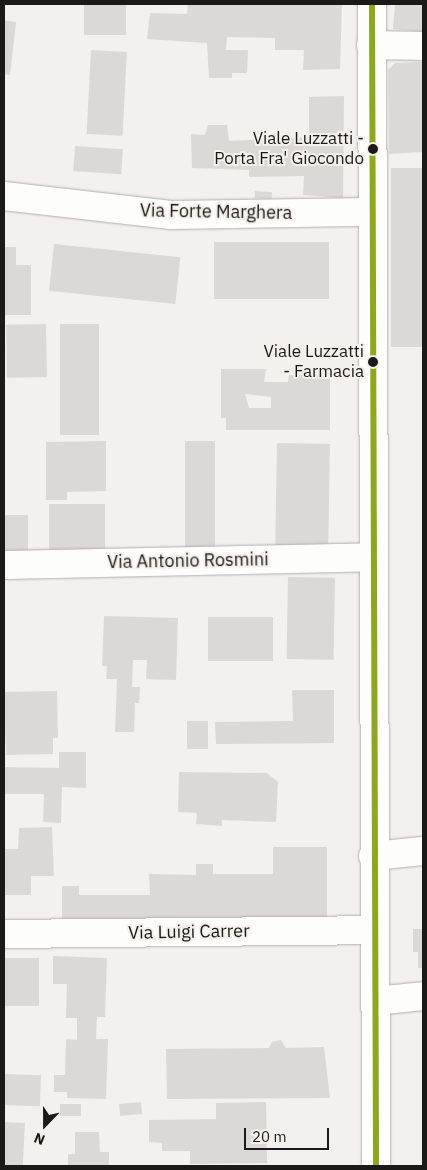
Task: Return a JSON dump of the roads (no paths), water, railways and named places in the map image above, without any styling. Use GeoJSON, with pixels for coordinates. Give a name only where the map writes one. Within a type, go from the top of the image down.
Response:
{"type":"FeatureCollection","features":[{"type":"Feature","properties":{"kind":"street"},"geometry":{"type":"LineString","coordinates":[[372,4],[370,212],[376,1166]]}},
{"type":"Feature","properties":{"kind":"street"},"geometry":{"type":"LineString","coordinates":[[371,45],[423,46]]}},
{"type":"Feature","properties":{"kind":"street","name":"Via Forte Marghera"},"geometry":{"type":"LineString","coordinates":[[4,196],[171,215],[370,212]]}},
{"type":"Feature","properties":{"kind":"street","name":"Via Antonio Rosmini"},"geometry":{"type":"LineString","coordinates":[[4,566],[372,557]]}},
{"type":"Feature","properties":{"kind":"street"},"geometry":{"type":"LineString","coordinates":[[373,856],[423,851]]}},
{"type":"Feature","properties":{"kind":"street","name":"Via Luigi Carrer"},"geometry":{"type":"LineString","coordinates":[[4,934],[374,930]]}},
{"type":"Feature","properties":{"kind":"street"},"geometry":{"type":"LineString","coordinates":[[375,1000],[423,996]]}},
{"type":"Feature","properties":{"kind":"place","name":"Viale Luzzatti - Porta Fra' Giocondo"},"geometry":{"type":"Point","coordinates":[373,149]}},
{"type":"Feature","properties":{"kind":"place","name":"Viale Luzzatti - Farmacia"},"geometry":{"type":"Point","coordinates":[373,362]}}]}
